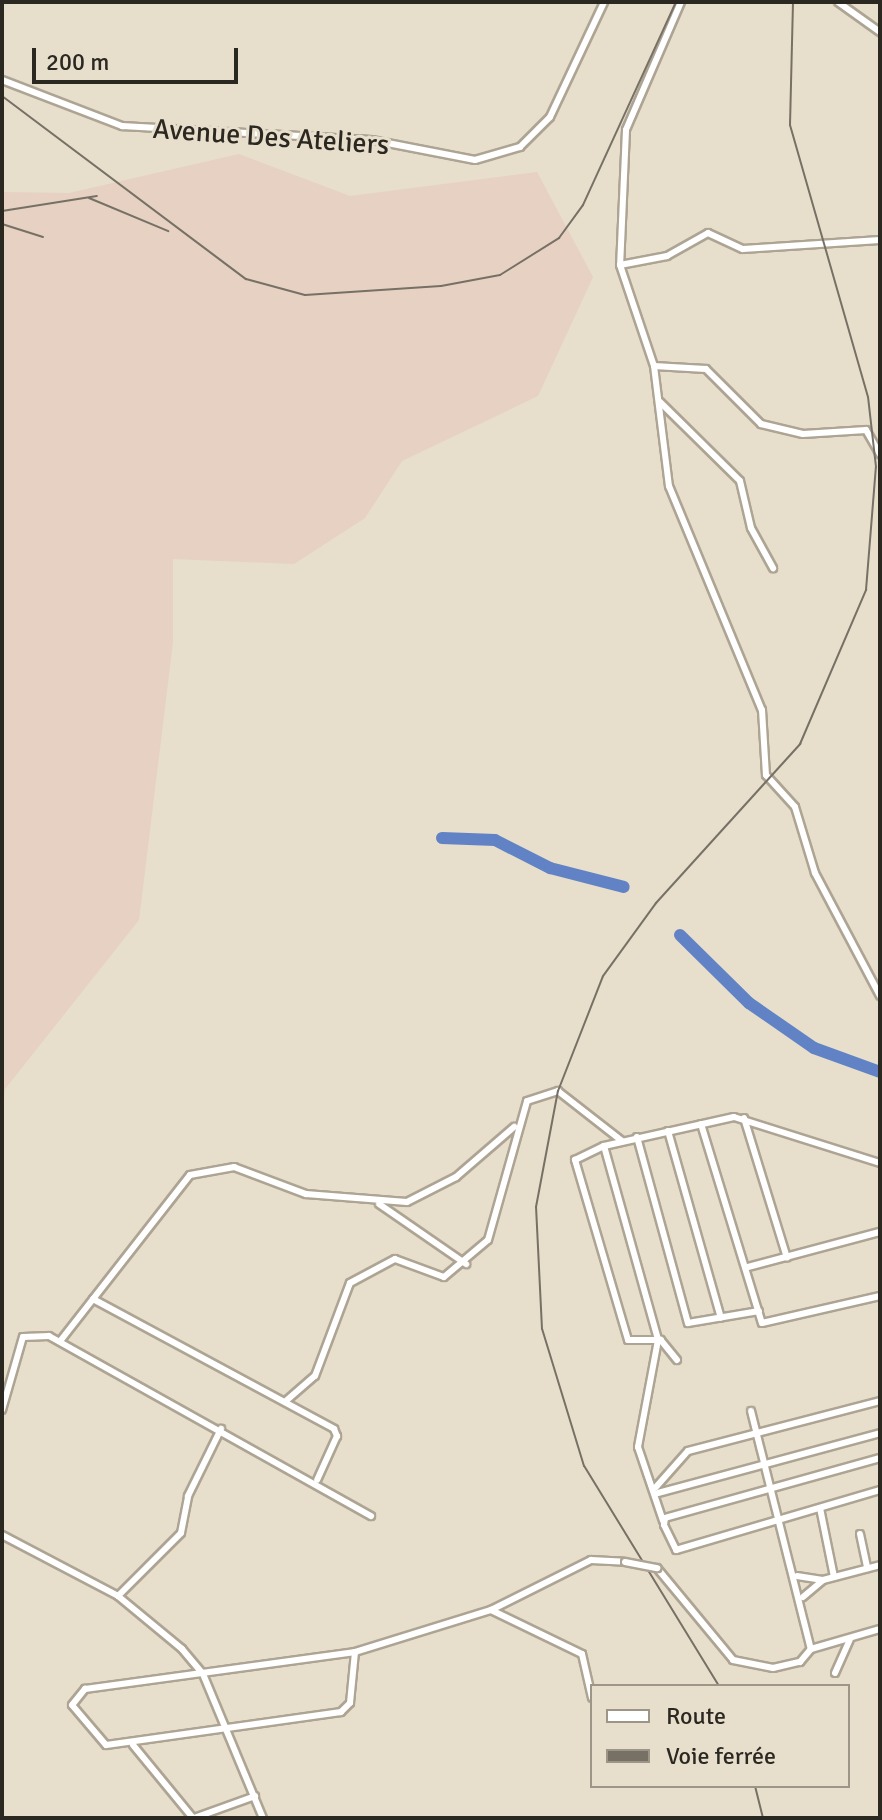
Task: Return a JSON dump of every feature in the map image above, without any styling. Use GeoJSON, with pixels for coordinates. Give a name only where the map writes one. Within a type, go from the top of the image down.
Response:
{"type":"FeatureCollection","features":[{"type":"Feature","properties":{"kind":"street","name":"Avenue Des Ateliers"},"geometry":{"type":"LineString","coordinates":[[2,80],[122,126],[372,140],[475,160],[520,147],[550,117],[604,2]]}},
{"type":"Feature","properties":{"kind":"street"},"geometry":{"type":"LineString","coordinates":[[681,2],[626,130],[620,265],[654,366],[669,486],[762,710],[766,775],[795,807],[815,873],[880,996]]}},
{"type":"Feature","properties":{"kind":"street"},"geometry":{"type":"LineString","coordinates":[[838,2],[880,32]]}},
{"type":"Feature","properties":{"kind":"street"},"geometry":{"type":"LineString","coordinates":[[620,265],[667,256],[708,233],[743,249],[880,240]]}},
{"type":"Feature","properties":{"kind":"street"},"geometry":{"type":"LineString","coordinates":[[654,366],[706,369],[761,424],[803,434],[866,430],[880,454]]}},
{"type":"Feature","properties":{"kind":"street"},"geometry":{"type":"LineString","coordinates":[[660,402],[740,481],[751,528],[773,568]]}},
{"type":"Feature","properties":{"kind":"street"},"geometry":{"type":"LineString","coordinates":[[287,1400],[315,1376],[335,1315],[362,1273],[395,1259],[444,1277],[466,1264],[501,1211],[514,1127],[527,1101],[558,1091],[622,1141]]}},
{"type":"Feature","properties":{"kind":"street"},"geometry":{"type":"LineString","coordinates":[[744,1118],[787,1258]]}},
{"type":"Feature","properties":{"kind":"street"},"geometry":{"type":"LineString","coordinates":[[677,1360],[658,1340],[628,1340],[575,1165],[604,1146],[701,1124],[744,1118],[880,1163]]}},
{"type":"Feature","properties":{"kind":"street"},"geometry":{"type":"LineString","coordinates":[[701,1124],[748,1267],[759,1311],[767,1326],[880,1296]]}},
{"type":"Feature","properties":{"kind":"street"},"geometry":{"type":"LineString","coordinates":[[61,1340],[190,1175],[234,1167],[306,1194],[379,1204],[430,1192],[514,1127]]}},
{"type":"Feature","properties":{"kind":"street"},"geometry":{"type":"LineString","coordinates":[[668,1131],[721,1318]]}},
{"type":"Feature","properties":{"kind":"street"},"geometry":{"type":"LineString","coordinates":[[637,1137],[686,1318],[692,1324],[759,1311]]}},
{"type":"Feature","properties":{"kind":"street"},"geometry":{"type":"LineString","coordinates":[[604,1146],[658,1340],[638,1447],[657,1490],[663,1521],[676,1550],[880,1490]]}},
{"type":"Feature","properties":{"kind":"street"},"geometry":{"type":"LineString","coordinates":[[379,1204],[466,1264]]}},
{"type":"Feature","properties":{"kind":"street"},"geometry":{"type":"LineString","coordinates":[[748,1267],[880,1232]]}},
{"type":"Feature","properties":{"kind":"street"},"geometry":{"type":"LineString","coordinates":[[93,1299],[287,1400],[338,1432],[317,1480]]}},
{"type":"Feature","properties":{"kind":"street"},"geometry":{"type":"LineString","coordinates":[[2,1410],[23,1337],[61,1340],[317,1480],[371,1516]]}},
{"type":"Feature","properties":{"kind":"street"},"geometry":{"type":"LineString","coordinates":[[657,1490],[688,1451],[880,1401]]}},
{"type":"Feature","properties":{"kind":"street"},"geometry":{"type":"LineString","coordinates":[[751,1411],[803,1597],[811,1649]]}},
{"type":"Feature","properties":{"kind":"street"},"geometry":{"type":"LineString","coordinates":[[118,1596],[181,1533],[188,1496],[221,1429]]}},
{"type":"Feature","properties":{"kind":"street"},"geometry":{"type":"LineString","coordinates":[[657,1490],[880,1433]]}},
{"type":"Feature","properties":{"kind":"street"},"geometry":{"type":"LineString","coordinates":[[663,1521],[880,1458]]}},
{"type":"Feature","properties":{"kind":"street"},"geometry":{"type":"LineString","coordinates":[[820,1508],[834,1577]]}},
{"type":"Feature","properties":{"kind":"street"},"geometry":{"type":"LineString","coordinates":[[860,1534],[867,1568]]}},
{"type":"Feature","properties":{"kind":"street"},"geometry":{"type":"LineString","coordinates":[[2,1535],[118,1596],[203,1674],[263,1818]]}},
{"type":"Feature","properties":{"kind":"street"},"geometry":{"type":"LineString","coordinates":[[355,1652],[348,1709],[133,1745],[98,1739],[75,1714],[76,1693],[355,1652],[491,1610],[591,1560],[657,1568],[733,1660],[773,1668],[800,1662],[811,1649],[880,1629]]}},
{"type":"Feature","properties":{"kind":"street"},"geometry":{"type":"LineString","coordinates":[[797,1576],[823,1580],[880,1565]]}},
{"type":"Feature","properties":{"kind":"street"},"geometry":{"type":"LineString","coordinates":[[803,1597],[823,1580]]}},
{"type":"Feature","properties":{"kind":"street"},"geometry":{"type":"LineString","coordinates":[[491,1610],[582,1654],[590,1689]]}},
{"type":"Feature","properties":{"kind":"street"},"geometry":{"type":"LineString","coordinates":[[835,1673],[851,1638]]}},
{"type":"Feature","properties":{"kind":"street"},"geometry":{"type":"LineString","coordinates":[[133,1745],[194,1818],[255,1796]]}},
{"type":"Feature","properties":{"kind":"shaded area"},"geometry":{"type":"Polygon","coordinates":[[[239,154],[350,196],[537,172],[593,277],[538,396],[402,461],[365,518],[294,564],[173,559],[173,642],[139,920],[5,1089],[2,1117],[2,192],[69,193],[239,154]]]}},
{"type":"Feature","properties":{"kind":"waterway"},"geometry":{"type":"LineString","coordinates":[[442,838],[495,840],[550,868],[624,887]]}},
{"type":"Feature","properties":{"kind":"waterway"},"geometry":{"type":"LineString","coordinates":[[680,935],[749,1003],[814,1048],[880,1072]]}},
{"type":"Feature","properties":{"kind":"railway"},"geometry":{"type":"LineString","coordinates":[[2,96],[246,279],[305,295],[441,286],[500,275],[559,238],[583,205],[676,2]]}},
{"type":"Feature","properties":{"kind":"railway"},"geometry":{"type":"LineString","coordinates":[[718,1684],[584,1466],[542,1329],[536,1207],[558,1091],[603,976],[656,903],[800,744],[866,590],[876,467],[868,397],[790,125],[793,2]]}},
{"type":"Feature","properties":{"kind":"railway"},"geometry":{"type":"LineString","coordinates":[[2,211],[97,196]]}},
{"type":"Feature","properties":{"kind":"railway"},"geometry":{"type":"LineString","coordinates":[[89,198],[168,231]]}},
{"type":"Feature","properties":{"kind":"railway"},"geometry":{"type":"LineString","coordinates":[[2,224],[43,237]]}},
{"type":"Feature","properties":{"kind":"railway"},"geometry":{"type":"LineString","coordinates":[[756,1788],[763,1818]]}}]}
